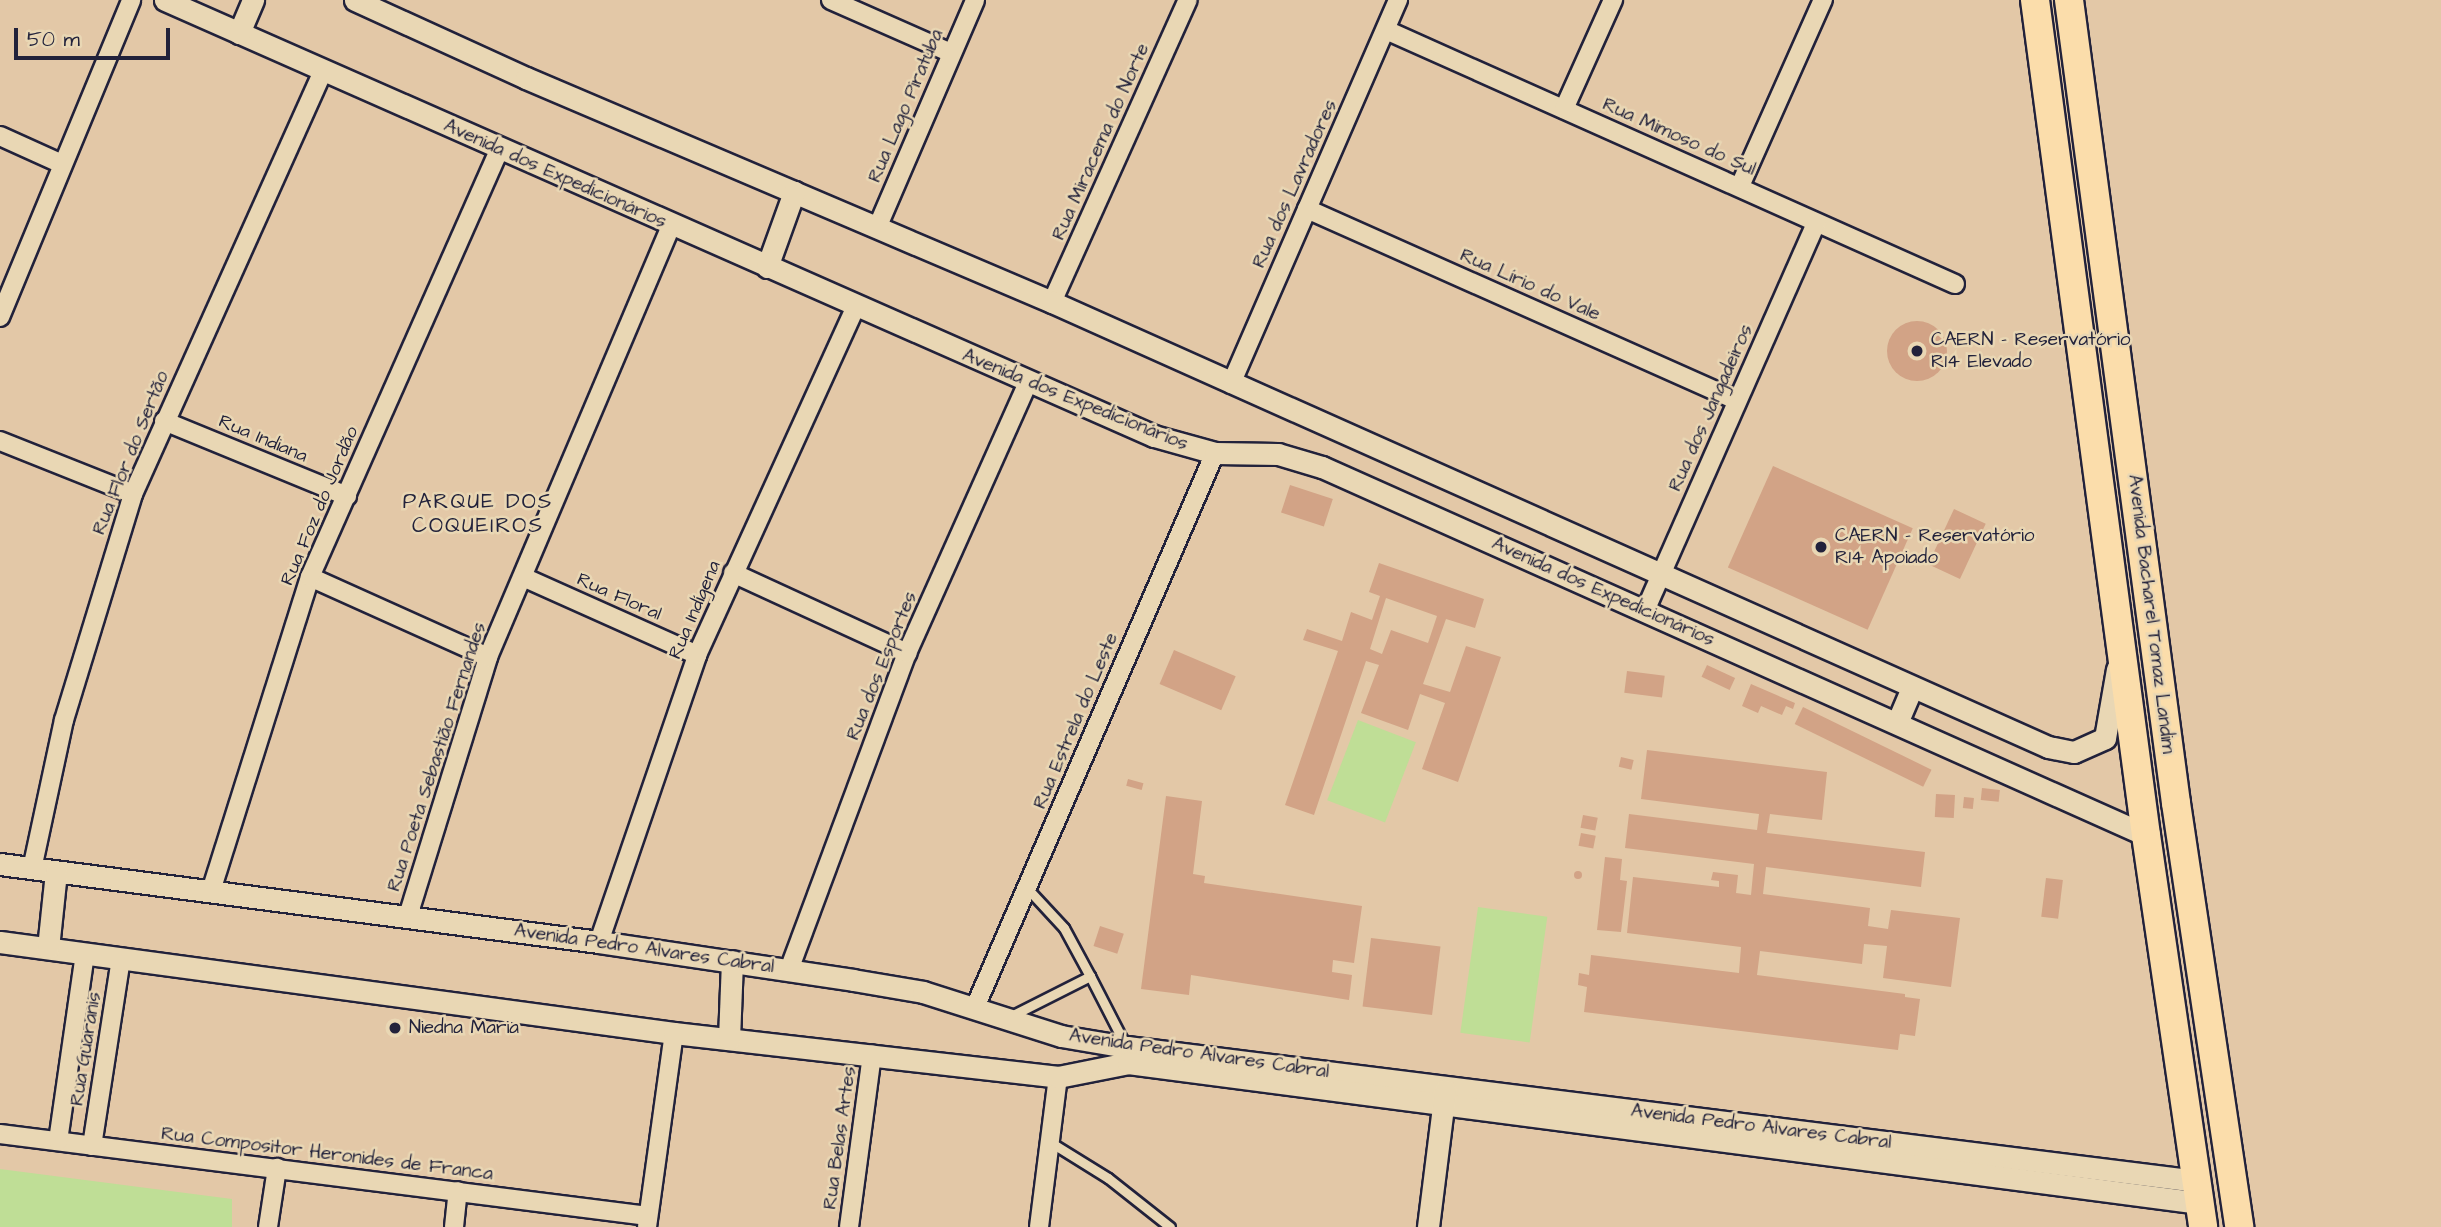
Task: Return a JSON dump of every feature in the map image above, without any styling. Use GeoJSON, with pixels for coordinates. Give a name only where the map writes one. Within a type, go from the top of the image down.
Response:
{"type":"FeatureCollection","features":[{"type":"Feature","properties":{"kind":"highway","name":"Avenida Bacharel Tomaz Landim"},"geometry":{"type":"LineString","coordinates":[[2035,0],[2146,835],[2200,1204]]}},
{"type":"Feature","properties":{"kind":"highway","name":"Avenida Bacharel Tomaz Landim"},"geometry":{"type":"LineString","coordinates":[[2069,0],[2176,803],[2239,1227]]}},
{"type":"Feature","properties":{"kind":"street"},"geometry":{"type":"LineString","coordinates":[[0,317],[131,0]]}},
{"type":"Feature","properties":{"kind":"street","name":"Avenida dos Expedicionários"},"geometry":{"type":"LineString","coordinates":[[165,0],[671,226],[1154,436],[1215,453],[1255,452],[1300,459],[2146,835]]}},
{"type":"Feature","properties":{"kind":"street"},"geometry":{"type":"LineString","coordinates":[[239,33],[253,0]]}},
{"type":"Feature","properties":{"kind":"street","name":"Avenida dos Expedicionários"},"geometry":{"type":"LineString","coordinates":[[355,0],[1052,302],[1660,576],[2048,747],[2088,749],[2108,731],[2121,636]]}},
{"type":"Feature","properties":{"kind":"street"},"geometry":{"type":"LineString","coordinates":[[831,0],[951,53]]}},
{"type":"Feature","properties":{"kind":"street","name":"Rua Lago Piratuba"},"geometry":{"type":"LineString","coordinates":[[877,228],[975,0]]}},
{"type":"Feature","properties":{"kind":"street","name":"Rua Miracema do Norte"},"geometry":{"type":"LineString","coordinates":[[1052,302],[1188,0]]}},
{"type":"Feature","properties":{"kind":"street","name":"Rua dos Lavradores"},"geometry":{"type":"LineString","coordinates":[[1231,384],[1398,0]]}},
{"type":"Feature","properties":{"kind":"street"},"geometry":{"type":"LineString","coordinates":[[1564,109],[1613,0]]}},
{"type":"Feature","properties":{"kind":"street"},"geometry":{"type":"LineString","coordinates":[[1740,186],[1823,0]]}},
{"type":"Feature","properties":{"kind":"street","name":"Rua Mimoso do Sul"},"geometry":{"type":"LineString","coordinates":[[1386,30],[1955,284]]}},
{"type":"Feature","properties":{"kind":"street","name":"Rua Flor do Sertão"},"geometry":{"type":"LineString","coordinates":[[32,869],[64,720],[133,494],[323,72]]}},
{"type":"Feature","properties":{"kind":"street"},"geometry":{"type":"LineString","coordinates":[[0,136],[62,163]]}},
{"type":"Feature","properties":{"kind":"street","name":"Rua Foz do Jordão"},"geometry":{"type":"LineString","coordinates":[[211,891],[310,577],[500,149]]}},
{"type":"Feature","properties":{"kind":"street"},"geometry":{"type":"LineString","coordinates":[[767,267],[794,192]]}},
{"type":"Feature","properties":{"kind":"street","name":"Rua Lírio do Vale"},"geometry":{"type":"LineString","coordinates":[[1307,209],[1736,400]]}},
{"type":"Feature","properties":{"kind":"street","name":"Rua dos Jangadeiros"},"geometry":{"type":"LineString","coordinates":[[1645,611],[1816,223]]}},
{"type":"Feature","properties":{"kind":"street","name":"Rua Poeta Sebastião Fernandes"},"geometry":{"type":"LineString","coordinates":[[408,916],[488,657],[671,226]]}},
{"type":"Feature","properties":{"kind":"street","name":"Rua Indígena"},"geometry":{"type":"LineString","coordinates":[[599,942],[697,654],[856,306]]}},
{"type":"Feature","properties":{"kind":"street","name":"Rua dos Esportes"},"geometry":{"type":"LineString","coordinates":[[789,970],[907,653],[1028,383]]}},
{"type":"Feature","properties":{"kind":"street","name":"Rua Indiana"},"geometry":{"type":"LineString","coordinates":[[164,421],[347,496]]}},
{"type":"Feature","properties":{"kind":"street"},"geometry":{"type":"LineString","coordinates":[[0,441],[133,494]]}},
{"type":"Feature","properties":{"kind":"street","name":"Rua Estrela do Leste"},"geometry":{"type":"LineString","coordinates":[[976,1005],[1215,453]]}},
{"type":"Feature","properties":{"kind":"street"},"geometry":{"type":"LineString","coordinates":[[733,573],[907,653]]}},
{"type":"Feature","properties":{"kind":"street"},"geometry":{"type":"LineString","coordinates":[[310,577],[488,657]]}},
{"type":"Feature","properties":{"kind":"street","name":"Rua Floral"},"geometry":{"type":"LineString","coordinates":[[523,577],[697,654]]}},
{"type":"Feature","properties":{"kind":"street"},"geometry":{"type":"LineString","coordinates":[[1897,723],[1912,687]]}},
{"type":"Feature","properties":{"kind":"street","name":"Avenida Pedro Alvares Cabral"},"geometry":{"type":"LineString","coordinates":[[0,864],[408,916],[789,970],[976,1005],[1005,1018],[1127,1055],[1444,1093],[2200,1204]]}},
{"type":"Feature","properties":{"kind":"street"},"geometry":{"type":"LineString","coordinates":[[48,948],[56,872]]}},
{"type":"Feature","properties":{"kind":"street","name":"Avenida Pedro Alvares Cabral"},"geometry":{"type":"LineString","coordinates":[[0,942],[674,1033],[1058,1077],[1127,1055]]}},
{"type":"Feature","properties":{"kind":"street","name":"Rua Guaranis"},"geometry":{"type":"LineString","coordinates":[[58,1141],[85,954]]}},
{"type":"Feature","properties":{"kind":"street","name":"Rua Guaranis"},"geometry":{"type":"LineString","coordinates":[[92,1146],[121,958]]}},
{"type":"Feature","properties":{"kind":"street"},"geometry":{"type":"LineString","coordinates":[[729,1039],[732,961]]}},
{"type":"Feature","properties":{"kind":"street"},"geometry":{"type":"LineString","coordinates":[[648,1222],[674,1033]]}},
{"type":"Feature","properties":{"kind":"street","name":"Rua Belas Artes"},"geometry":{"type":"LineString","coordinates":[[849,1227],[872,1055]]}},
{"type":"Feature","properties":{"kind":"street"},"geometry":{"type":"LineString","coordinates":[[1038,1227],[1058,1077]]}},
{"type":"Feature","properties":{"kind":"street"},"geometry":{"type":"LineString","coordinates":[[1428,1227],[1444,1093]]}},
{"type":"Feature","properties":{"kind":"street","name":"Rua Compositor Heronides de Franca"},"geometry":{"type":"LineString","coordinates":[[0,1134],[458,1191],[648,1222]]}},
{"type":"Feature","properties":{"kind":"street"},"geometry":{"type":"LineString","coordinates":[[268,1227],[277,1167]]}},
{"type":"Feature","properties":{"kind":"street"},"geometry":{"type":"LineString","coordinates":[[454,1227],[458,1191]]}},
{"type":"Feature","properties":{"kind":"lane"},"geometry":{"type":"LineString","coordinates":[[1027,888],[1064,928],[1127,1055]]}},
{"type":"Feature","properties":{"kind":"lane"},"geometry":{"type":"LineString","coordinates":[[1005,1018],[1090,976]]}},
{"type":"Feature","properties":{"kind":"lane"},"geometry":{"type":"LineString","coordinates":[[1049,1142],[1108,1178],[1170,1227]]}},
{"type":"Feature","properties":{"kind":"green space"},"geometry":{"type":"Polygon","coordinates":[[[1358,720],[1416,742],[1385,823],[1327,800],[1358,720]]]}},
{"type":"Feature","properties":{"kind":"green space"},"geometry":{"type":"Polygon","coordinates":[[[1478,907],[1547,917],[1530,1043],[1460,1033],[1478,907]]]}},
{"type":"Feature","properties":{"kind":"green space"},"geometry":{"type":"Polygon","coordinates":[[[0,1169],[232,1199],[232,1227],[0,1227],[0,1169]]]}},
{"type":"Feature","properties":{"kind":"building","name":"CAERN - Reservatório R14 Elevado"},"geometry":{"type":"Polygon","coordinates":[[[1917,321],[1938,330],[1947,351],[1938,372],[1917,381],[1896,372],[1887,351],[1896,330],[1917,321]]]}},
{"type":"Feature","properties":{"kind":"building","name":"CAERN - Reservatório R14 Apoiado"},"geometry":{"type":"Polygon","coordinates":[[[1773,466],[1913,528],[1868,630],[1728,567],[1773,466]]]}},
{"type":"Feature","properties":{"kind":"building"},"geometry":{"type":"Polygon","coordinates":[[[1290,485],[1333,499],[1324,526],[1281,513],[1290,485]]]}},
{"type":"Feature","properties":{"kind":"building"},"geometry":{"type":"Polygon","coordinates":[[[1954,509],[1986,524],[1960,579],[1928,564],[1954,509]]]}},
{"type":"Feature","properties":{"kind":"building"},"geometry":{"type":"Polygon","coordinates":[[[1379,563],[1484,599],[1475,628],[1446,619],[1423,684],[1450,692],[1466,646],[1501,657],[1458,782],[1422,769],[1445,703],[1420,694],[1408,730],[1361,713],[1379,665],[1366,661],[1314,815],[1285,805],[1338,651],[1303,640],[1307,629],[1342,641],[1351,612],[1372,620],[1380,596],[1369,592],[1379,563]],[[1386,598],[1370,649],[1382,654],[1391,630],[1428,643],[1437,616],[1386,598]]]}},
{"type":"Feature","properties":{"kind":"building"},"geometry":{"type":"Polygon","coordinates":[[[1174,650],[1236,676],[1221,710],[1160,684],[1174,650]]]}},
{"type":"Feature","properties":{"kind":"building"},"geometry":{"type":"Polygon","coordinates":[[[1707,665],[1735,678],[1730,690],[1702,677],[1707,665]]]}},
{"type":"Feature","properties":{"kind":"building"},"geometry":{"type":"Polygon","coordinates":[[[1627,671],[1665,676],[1662,697],[1624,693],[1627,671]]]}},
{"type":"Feature","properties":{"kind":"building"},"geometry":{"type":"Polygon","coordinates":[[[1751,684],[1795,703],[1793,709],[1786,706],[1782,715],[1761,706],[1758,713],[1742,706],[1751,684]]]}},
{"type":"Feature","properties":{"kind":"building"},"geometry":{"type":"Polygon","coordinates":[[[1803,707],[1932,770],[1923,787],[1795,724],[1803,707]]]}},
{"type":"Feature","properties":{"kind":"building"},"geometry":{"type":"Polygon","coordinates":[[[1647,750],[1827,772],[1822,820],[1770,814],[1767,833],[1925,852],[1921,887],[1766,867],[1763,894],[1870,908],[1868,926],[1888,929],[1891,910],[1960,918],[1951,987],[1883,978],[1887,946],[1864,944],[1862,964],[1760,951],[1757,975],[1905,994],[1905,997],[1920,999],[1915,1036],[1900,1034],[1898,1050],[1584,1012],[1587,987],[1578,985],[1579,973],[1589,975],[1591,955],[1739,973],[1741,947],[1627,933],[1633,877],[1719,887],[1719,881],[1711,880],[1713,872],[1738,875],[1736,893],[1751,895],[1754,864],[1625,848],[1629,814],[1757,830],[1759,814],[1641,799],[1647,750]]]}},
{"type":"Feature","properties":{"kind":"building"},"geometry":{"type":"Polygon","coordinates":[[[1621,757],[1634,760],[1631,770],[1619,767],[1621,757]]]}},
{"type":"Feature","properties":{"kind":"building"},"geometry":{"type":"Polygon","coordinates":[[[1128,779],[1143,783],[1142,790],[1126,786],[1128,779]]]}},
{"type":"Feature","properties":{"kind":"building"},"geometry":{"type":"Polygon","coordinates":[[[1982,788],[2000,790],[1999,802],[1981,800],[1982,788]]]}},
{"type":"Feature","properties":{"kind":"building"},"geometry":{"type":"Polygon","coordinates":[[[1936,794],[1955,795],[1954,818],[1935,817],[1936,794]]]}},
{"type":"Feature","properties":{"kind":"building"},"geometry":{"type":"Polygon","coordinates":[[[1166,796],[1202,801],[1193,874],[1205,876],[1204,883],[1362,906],[1354,963],[1333,960],[1332,972],[1352,975],[1349,1000],[1191,975],[1189,995],[1141,989],[1166,796]]]}},
{"type":"Feature","properties":{"kind":"building"},"geometry":{"type":"Polygon","coordinates":[[[1964,797],[1974,798],[1973,809],[1963,808],[1964,797]]]}},
{"type":"Feature","properties":{"kind":"building"},"geometry":{"type":"Polygon","coordinates":[[[1583,815],[1598,818],[1595,831],[1581,828],[1583,815]]]}},
{"type":"Feature","properties":{"kind":"building"},"geometry":{"type":"Polygon","coordinates":[[[1581,833],[1596,836],[1593,849],[1579,846],[1581,833]]]}},
{"type":"Feature","properties":{"kind":"building"},"geometry":{"type":"Polygon","coordinates":[[[1605,857],[1622,859],[1620,880],[1627,881],[1621,932],[1597,930],[1605,857]]]}},
{"type":"Feature","properties":{"kind":"building"},"geometry":{"type":"Polygon","coordinates":[[[1578,871],[1582,875],[1578,879],[1574,875],[1578,871]]]}},
{"type":"Feature","properties":{"kind":"building"},"geometry":{"type":"Polygon","coordinates":[[[2046,878],[2063,880],[2058,919],[2041,917],[2046,878]]]}},
{"type":"Feature","properties":{"kind":"building"},"geometry":{"type":"Polygon","coordinates":[[[1100,926],[1124,934],[1117,954],[1094,946],[1100,926]]]}},
{"type":"Feature","properties":{"kind":"building"},"geometry":{"type":"Polygon","coordinates":[[[1371,938],[1440,947],[1432,1015],[1363,1006],[1371,938]]]}},
{"type":"Feature","properties":{"kind":"place","name":"CAERN - Reservatório R14 Elevado"},"geometry":{"type":"Point","coordinates":[1917,351]}},
{"type":"Feature","properties":{"kind":"place","name":"CAERN - Reservatório R14 Apoiado"},"geometry":{"type":"Point","coordinates":[1821,547]}},
{"type":"Feature","properties":{"kind":"place","name":"Niedna Maria"},"geometry":{"type":"Point","coordinates":[395,1028]}},
{"type":"Feature","properties":{"kind":"district","name":"PARQUE DOS COQUEIROS"},"geometry":{"type":"Point","coordinates":[478,514]}}]}
